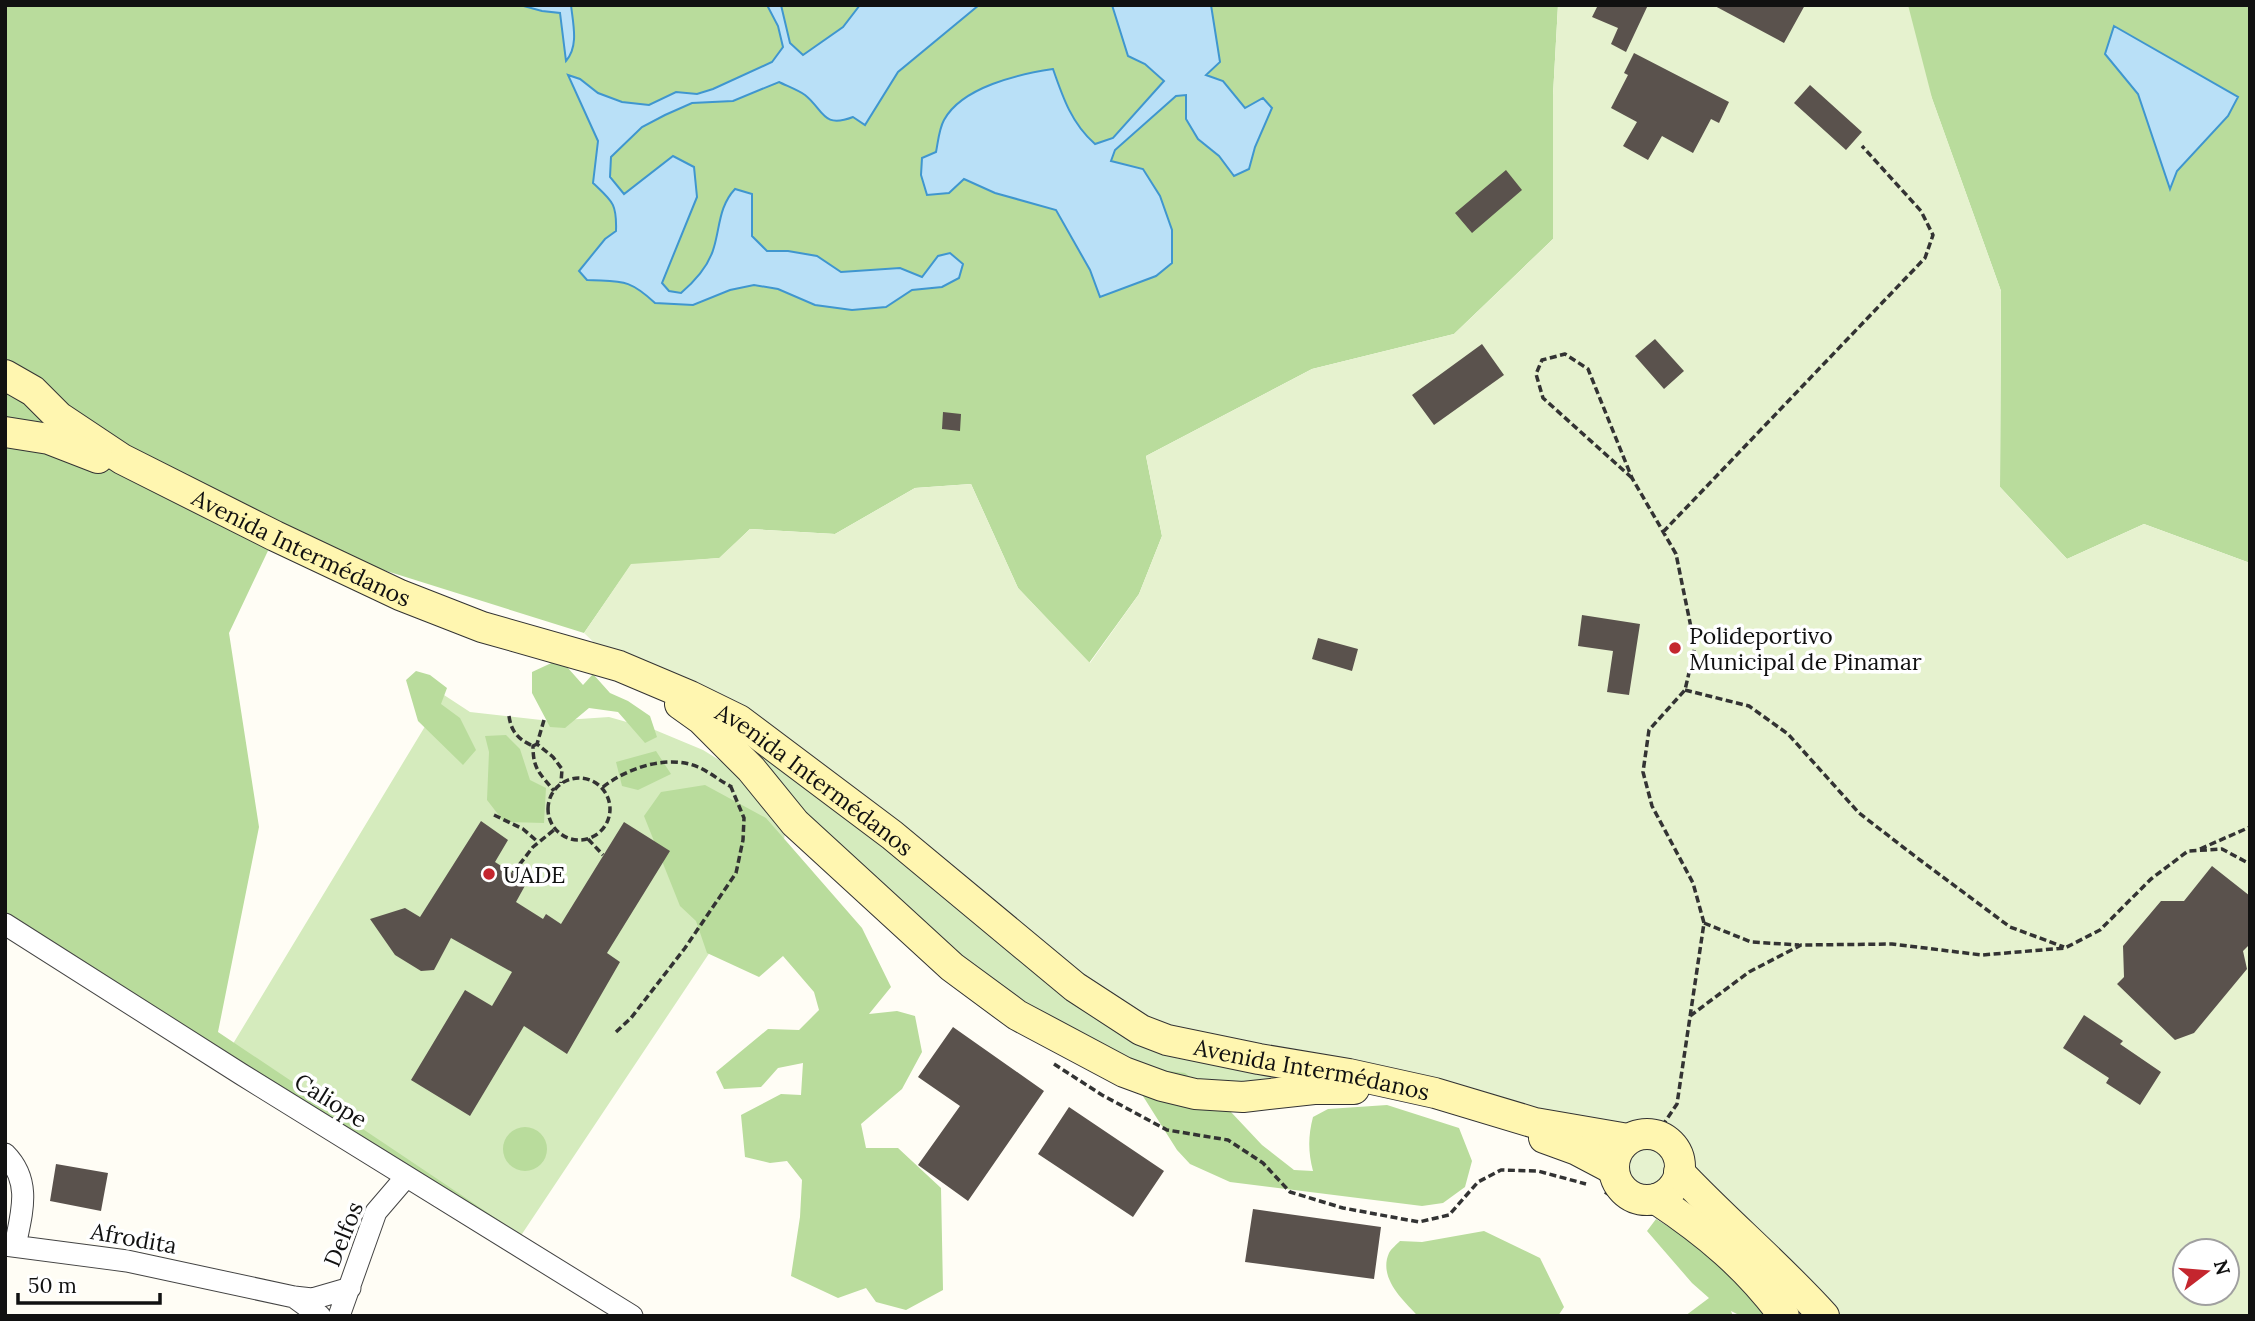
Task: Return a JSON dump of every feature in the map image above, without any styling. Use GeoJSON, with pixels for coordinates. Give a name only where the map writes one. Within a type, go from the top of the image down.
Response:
{"type":"FeatureCollection","features":[{"type":"Feature","properties":{"kind":"main road"},"geometry":{"type":"LineString","coordinates":[[10,433],[25,426],[32,416],[34,404],[15,376]]}},
{"type":"Feature","properties":{"kind":"main road","name":"Avenida Intermédanos"},"geometry":{"type":"LineString","coordinates":[[15,376],[59,416],[122,459],[275,536],[406,598],[482,626],[619,666],[739,720],[892,835],[1075,987],[1141,1031],[1193,1046],[1349,1074],[1435,1093],[1535,1123],[1642,1137]]}},
{"type":"Feature","properties":{"kind":"main road","name":"Avenida Intermédanos"},"geometry":{"type":"LineString","coordinates":[[10,433],[49,439],[88,453],[403,604],[480,632],[617,672],[684,706],[701,719],[751,769],[795,823],[952,968],[1017,1015],[1124,1072],[1162,1086],[1195,1094],[1243,1097],[1314,1089],[1382,1091],[1433,1103],[1532,1133],[1577,1150],[1614,1169]]}},
{"type":"Feature","properties":{"kind":"main road"},"geometry":{"type":"LineString","coordinates":[[1642,1137],[1667,1140],[1675,1149],[1679,1160],[1675,1184],[1668,1193],[1656,1199],[1633,1197],[1616,1181],[1614,1169],[1617,1152],[1642,1137]]}},
{"type":"Feature","properties":{"kind":"main road"},"geometry":{"type":"LineString","coordinates":[[1679,1172],[1713,1208],[1750,1239],[1824,1316]]}},
{"type":"Feature","properties":{"kind":"main road"},"geometry":{"type":"LineString","coordinates":[[1656,1199],[1734,1259],[1758,1281],[1784,1316]]}},
{"type":"Feature","properties":{"kind":"street","name":"Caliope"},"geometry":{"type":"LineString","coordinates":[[5,924],[632,1316]]}},
{"type":"Feature","properties":{"kind":"street"},"geometry":{"type":"LineString","coordinates":[[5,1153],[16,1164],[24,1195],[10,1246]]}},
{"type":"Feature","properties":{"kind":"street","name":"Delfos"},"geometry":{"type":"LineString","coordinates":[[339,1316],[376,1212],[406,1177]]}},
{"type":"Feature","properties":{"kind":"street","name":"Afrodita"},"geometry":{"type":"LineString","coordinates":[[10,1246],[127,1261],[294,1297],[312,1298],[349,1288]]}},
{"type":"Feature","properties":{"kind":"street","name":"Afrodita"},"geometry":{"type":"LineString","coordinates":[[294,1297],[320,1316]]}},
{"type":"Feature","properties":{"kind":"path"},"geometry":{"type":"LineString","coordinates":[[1663,532],[1925,258],[1933,235],[1921,211],[1863,146]]}},
{"type":"Feature","properties":{"kind":"path"},"geometry":{"type":"LineString","coordinates":[[1632,478],[1543,398],[1535,374],[1542,359],[1565,354],[1588,369],[1632,478],[1676,555],[1695,647],[1685,690],[1649,730],[1643,772],[1652,806],[1693,883],[1704,923],[1677,1104],[1642,1137]]}},
{"type":"Feature","properties":{"kind":"path"},"geometry":{"type":"LineString","coordinates":[[1685,690],[1749,706],[1788,734],[1859,813],[1916,857],[2010,927],[2065,948]]}},
{"type":"Feature","properties":{"kind":"path"},"geometry":{"type":"LineString","coordinates":[[509,716],[515,735],[553,757],[562,769],[561,783]]}},
{"type":"Feature","properties":{"kind":"path"},"geometry":{"type":"LineString","coordinates":[[544,720],[535,745],[533,762],[538,774],[554,791]]}},
{"type":"Feature","properties":{"kind":"path"},"geometry":{"type":"LineString","coordinates":[[603,787],[626,772],[671,762],[685,762],[700,767],[731,787],[744,818],[743,840],[736,873],[685,948],[631,1018],[616,1032]]}},
{"type":"Feature","properties":{"kind":"path"},"geometry":{"type":"LineString","coordinates":[[581,777],[603,787],[611,814],[601,832],[588,839],[572,840],[562,836],[549,820],[547,810],[548,800],[554,791],[561,783],[581,777]]}},
{"type":"Feature","properties":{"kind":"path"},"geometry":{"type":"LineString","coordinates":[[731,787],[740,778]]}},
{"type":"Feature","properties":{"kind":"path"},"geometry":{"type":"LineString","coordinates":[[494,815],[523,829],[538,842]]}},
{"type":"Feature","properties":{"kind":"path"},"geometry":{"type":"LineString","coordinates":[[2199,850],[2250,827]]}},
{"type":"Feature","properties":{"kind":"path"},"geometry":{"type":"LineString","coordinates":[[513,873],[538,842],[555,829]]}},
{"type":"Feature","properties":{"kind":"path"},"geometry":{"type":"LineString","coordinates":[[588,839],[603,855]]}},
{"type":"Feature","properties":{"kind":"path"},"geometry":{"type":"LineString","coordinates":[[1704,923],[1751,942],[1801,945],[1892,944],[1982,955],[2065,948],[2100,930],[2151,879],[2188,851],[2222,849],[2250,864]]}},
{"type":"Feature","properties":{"kind":"path"},"geometry":{"type":"LineString","coordinates":[[1690,1016],[1749,972],[1801,945]]}},
{"type":"Feature","properties":{"kind":"green space"},"geometry":{"type":"Polygon","coordinates":[[[5,5],[1558,5],[1553,95],[1553,239],[1454,334],[1312,369],[1146,456],[1162,536],[1139,594],[1089,663],[1018,588],[971,484],[915,488],[835,534],[750,529],[720,558],[631,565],[584,633],[275,536],[229,633],[259,827],[218,1032],[521,1235],[5,926],[5,5]]]}},
{"type":"Feature","properties":{"kind":"green space","name":"Polideportivo Municipal de Pinamar"},"geometry":{"type":"Polygon","coordinates":[[[1558,5],[1908,5],[1932,98],[2001,291],[2000,487],[2067,559],[2144,524],[2250,563],[2250,1316],[1824,1316],[1750,1239],[1532,1127],[1168,1038],[690,696],[619,666],[584,633],[631,564],[719,558],[750,529],[835,534],[915,488],[971,484],[1018,588],[1090,663],[1139,594],[1162,536],[1146,456],[1312,369],[1454,334],[1553,239],[1553,95],[1558,5]]]}},
{"type":"Feature","properties":{"kind":"green space"},"geometry":{"type":"Polygon","coordinates":[[[1906,5],[2250,5],[2250,563],[2144,524],[2067,559],[2000,487],[2001,291],[1921,68],[1906,5]]]}},
{"type":"Feature","properties":{"kind":"green space"},"geometry":{"type":"Polygon","coordinates":[[[560,659],[583,685],[593,674],[610,693],[650,716],[657,737],[645,743],[618,712],[589,708],[565,728],[550,727],[532,693],[532,672],[560,659]]]}},
{"type":"Feature","properties":{"kind":"green space"},"geometry":{"type":"Polygon","coordinates":[[[416,671],[430,675],[447,688],[441,704],[460,718],[476,750],[463,765],[418,721],[406,680],[416,671]]]}},
{"type":"Feature","properties":{"kind":"green space","name":"UADE"},"geometry":{"type":"Polygon","coordinates":[[[444,695],[470,712],[550,721],[609,717],[655,730],[703,750],[742,774],[690,696],[1349,1074],[1243,1097],[1066,1042],[785,833],[782,853],[742,904],[516,1243],[222,1062],[444,695]]]}},
{"type":"Feature","properties":{"kind":"green space"},"geometry":{"type":"Polygon","coordinates":[[[506,735],[520,749],[530,780],[546,788],[544,823],[504,822],[487,800],[489,752],[485,736],[506,735]]]}},
{"type":"Feature","properties":{"kind":"green space"},"geometry":{"type":"Polygon","coordinates":[[[656,751],[671,774],[638,790],[622,786],[616,762],[656,751]]]}},
{"type":"Feature","properties":{"kind":"green space"},"geometry":{"type":"Polygon","coordinates":[[[705,785],[766,818],[862,928],[891,987],[869,1014],[897,1011],[915,1016],[922,1052],[902,1089],[861,1124],[866,1148],[898,1148],[941,1188],[943,1290],[906,1310],[876,1302],[866,1288],[838,1298],[791,1276],[800,1217],[802,1180],[787,1161],[770,1163],[745,1157],[741,1115],[781,1094],[801,1095],[803,1063],[778,1068],[761,1087],[724,1089],[716,1072],[768,1029],[799,1030],[819,1010],[814,992],[783,956],[759,977],[707,953],[696,921],[680,906],[644,816],[661,792],[705,785]]]}},
{"type":"Feature","properties":{"kind":"green space"},"geometry":{"type":"Polygon","coordinates":[[[1151,1069],[1185,1073],[1230,1111],[1262,1145],[1294,1170],[1313,1171],[1309,1144],[1313,1117],[1328,1109],[1387,1105],[1459,1128],[1472,1161],[1465,1187],[1443,1203],[1422,1206],[1230,1182],[1190,1164],[1177,1150],[1141,1093],[1151,1069]]]}},
{"type":"Feature","properties":{"kind":"green space"},"geometry":{"type":"Polygon","coordinates":[[[525,1127],[540,1134],[547,1149],[540,1164],[525,1171],[510,1164],[503,1149],[510,1134],[525,1127]]]}},
{"type":"Feature","properties":{"kind":"green space"},"geometry":{"type":"Polygon","coordinates":[[[1656,1219],[1703,1248],[1773,1316],[1741,1316],[1731,1311],[1733,1316],[1685,1316],[1709,1298],[1692,1283],[1647,1231],[1656,1219]]]}},
{"type":"Feature","properties":{"kind":"green space"},"geometry":{"type":"Polygon","coordinates":[[[1484,1231],[1540,1258],[1564,1307],[1558,1316],[1418,1316],[1389,1280],[1386,1262],[1390,1251],[1400,1241],[1422,1242],[1484,1231]]]}},
{"type":"Feature","properties":{"kind":"water"},"geometry":{"type":"Polygon","coordinates":[[[520,5],[571,5],[574,42],[566,61],[560,13],[520,5]]]}},
{"type":"Feature","properties":{"kind":"water"},"geometry":{"type":"Polygon","coordinates":[[[767,5],[781,5],[790,43],[803,55],[843,27],[860,5],[979,5],[898,72],[865,125],[853,117],[835,121],[829,119],[805,95],[779,82],[733,101],[692,103],[642,127],[611,157],[610,177],[624,194],[673,156],[694,167],[697,197],[662,283],[669,291],[681,293],[701,273],[712,254],[726,202],[735,189],[752,194],[752,236],[767,251],[817,256],[841,272],[900,268],[922,277],[938,256],[950,253],[963,264],[959,278],[942,287],[912,290],[886,307],[852,310],[815,305],[778,289],[754,285],[730,290],[693,305],[655,303],[631,285],[587,280],[579,271],[605,239],[616,231],[616,214],[612,203],[593,183],[598,141],[568,75],[580,79],[598,93],[622,102],[649,105],[676,92],[697,94],[713,89],[772,62],[783,47],[778,26],[767,5]]]}},
{"type":"Feature","properties":{"kind":"water"},"geometry":{"type":"Polygon","coordinates":[[[1112,5],[1211,5],[1220,62],[1206,75],[1223,81],[1245,108],[1263,98],[1272,108],[1255,147],[1249,169],[1234,176],[1219,156],[1198,139],[1186,119],[1186,95],[1176,96],[1115,150],[1111,161],[1143,169],[1160,196],[1172,230],[1172,263],[1156,276],[1100,297],[1090,270],[1056,210],[995,193],[964,179],[949,193],[927,195],[921,175],[922,158],[936,152],[942,124],[952,109],[964,99],[992,84],[1039,71],[1053,69],[1074,119],[1095,144],[1113,138],[1164,81],[1145,64],[1128,56],[1112,5]]]}},
{"type":"Feature","properties":{"kind":"water"},"geometry":{"type":"Polygon","coordinates":[[[2114,26],[2238,97],[2228,116],[2177,171],[2170,189],[2138,94],[2105,54],[2114,26]]]}},
{"type":"Feature","properties":{"kind":"building"},"geometry":{"type":"Polygon","coordinates":[[[1598,5],[1648,5],[1626,52],[1611,44],[1618,28],[1592,17],[1598,5]]]}},
{"type":"Feature","properties":{"kind":"building"},"geometry":{"type":"Polygon","coordinates":[[[1713,5],[1805,5],[1784,43],[1713,5]]]}},
{"type":"Feature","properties":{"kind":"building"},"geometry":{"type":"Polygon","coordinates":[[[1634,53],[1729,102],[1719,123],[1711,119],[1693,153],[1662,136],[1648,160],[1623,146],[1637,122],[1611,108],[1628,75],[1624,73],[1634,53]]]}},
{"type":"Feature","properties":{"kind":"building"},"geometry":{"type":"Polygon","coordinates":[[[1810,85],[1862,132],[1846,150],[1794,103],[1810,85]]]}},
{"type":"Feature","properties":{"kind":"building"},"geometry":{"type":"Polygon","coordinates":[[[1506,170],[1522,190],[1472,233],[1455,213],[1506,170]]]}},
{"type":"Feature","properties":{"kind":"building"},"geometry":{"type":"Polygon","coordinates":[[[1655,339],[1684,371],[1664,389],[1635,356],[1655,339]]]}},
{"type":"Feature","properties":{"kind":"building"},"geometry":{"type":"Polygon","coordinates":[[[1482,344],[1504,375],[1434,425],[1412,395],[1482,344]]]}},
{"type":"Feature","properties":{"kind":"building"},"geometry":{"type":"Polygon","coordinates":[[[943,412],[961,414],[960,431],[942,429],[943,412]]]}},
{"type":"Feature","properties":{"kind":"building"},"geometry":{"type":"Polygon","coordinates":[[[1582,615],[1640,624],[1629,695],[1607,692],[1613,651],[1578,646],[1582,615]]]}},
{"type":"Feature","properties":{"kind":"building"},"geometry":{"type":"Polygon","coordinates":[[[1318,638],[1358,649],[1352,671],[1312,659],[1318,638]]]}},
{"type":"Feature","properties":{"kind":"building"},"geometry":{"type":"Polygon","coordinates":[[[481,821],[508,840],[495,862],[527,882],[516,902],[543,919],[546,914],[561,924],[624,822],[670,851],[607,953],[620,962],[567,1054],[524,1026],[470,1116],[411,1080],[465,990],[492,1006],[512,972],[451,938],[434,970],[421,971],[395,955],[370,919],[405,908],[420,917],[481,821]]]}},
{"type":"Feature","properties":{"kind":"building"},"geometry":{"type":"Polygon","coordinates":[[[2212,866],[2250,896],[2250,944],[2243,951],[2247,969],[2194,1033],[2175,1040],[2117,984],[2124,977],[2123,946],[2161,901],[2184,901],[2212,866]]]}},
{"type":"Feature","properties":{"kind":"building"},"geometry":{"type":"Polygon","coordinates":[[[2084,1015],[2123,1041],[2120,1044],[2161,1072],[2140,1105],[2106,1083],[2109,1078],[2063,1048],[2084,1015]]]}},
{"type":"Feature","properties":{"kind":"building"},"geometry":{"type":"Polygon","coordinates":[[[953,1027],[1044,1091],[968,1201],[918,1165],[960,1106],[918,1077],[953,1027]]]}},
{"type":"Feature","properties":{"kind":"building"},"geometry":{"type":"Polygon","coordinates":[[[1069,1107],[1164,1171],[1133,1217],[1038,1154],[1069,1107]]]}},
{"type":"Feature","properties":{"kind":"building"},"geometry":{"type":"Polygon","coordinates":[[[56,1164],[108,1173],[101,1211],[50,1201],[56,1164]]]}},
{"type":"Feature","properties":{"kind":"building"},"geometry":{"type":"Polygon","coordinates":[[[1253,1209],[1381,1227],[1374,1279],[1245,1262],[1253,1209]]]}},
{"type":"Feature","properties":{"kind":"place","name":"Polideportivo Municipal de Pinamar"},"geometry":{"type":"Point","coordinates":[1675,648]}},
{"type":"Feature","properties":{"kind":"place","name":"UADE"},"geometry":{"type":"Point","coordinates":[489,874]}}]}
